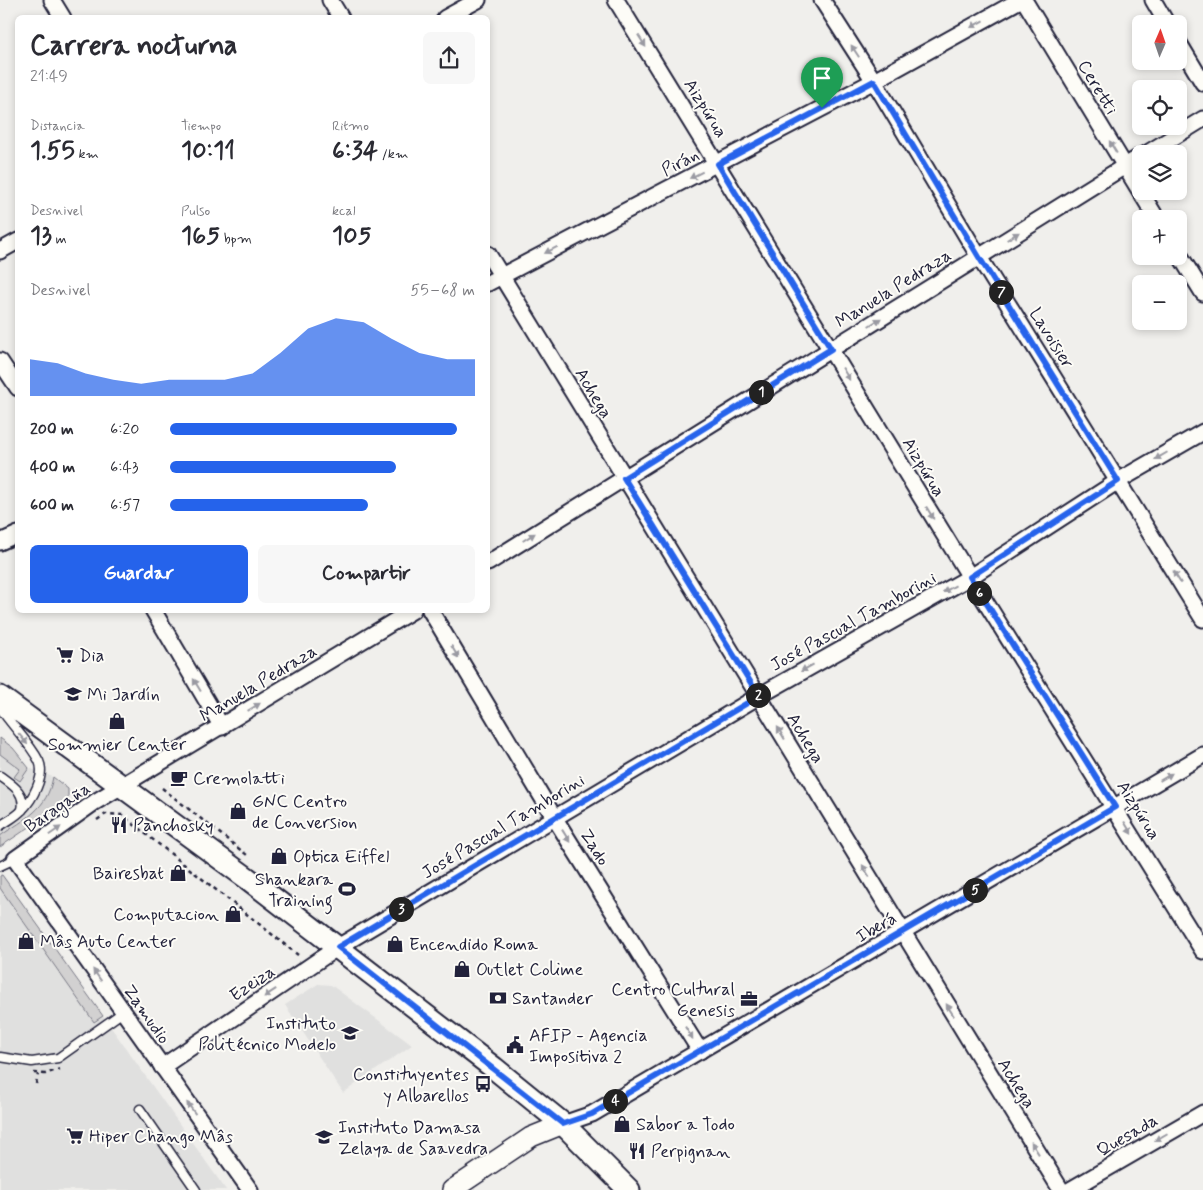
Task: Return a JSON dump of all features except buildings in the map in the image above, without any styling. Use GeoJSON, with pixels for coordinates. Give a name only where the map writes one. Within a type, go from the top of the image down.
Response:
{"type":"FeatureCollection","features":[{"type":"Feature","properties":{"kind":"main road"},"geometry":{"type":"LineString","coordinates":[[0,697],[338,947],[563,1124],[629,1190]]}},
{"type":"Feature","properties":{"kind":"street"},"geometry":{"type":"LineString","coordinates":[[52,0],[61,15]]}},
{"type":"Feature","properties":{"kind":"street"},"geometry":{"type":"LineString","coordinates":[[330,0],[339,15]]}},
{"type":"Feature","properties":{"kind":"street"},"geometry":{"type":"LineString","coordinates":[[450,15],[476,0]]}},
{"type":"Feature","properties":{"kind":"street","name":"Aizpúrua"},"geometry":{"type":"LineString","coordinates":[[616,0],[970,577],[1203,951]]}},
{"type":"Feature","properties":{"kind":"street","name":"Lavoisier"},"geometry":{"type":"LineString","coordinates":[[822,0],[874,81],[979,257],[1203,619]]}},
{"type":"Feature","properties":{"kind":"street","name":"Pirán"},"geometry":{"type":"LineString","coordinates":[[490,282],[718,164],[874,81],[1020,0]]}},
{"type":"Feature","properties":{"kind":"street","name":"Ceretti"},"geometry":{"type":"LineString","coordinates":[[1024,0],[1151,210]]}},
{"type":"Feature","properties":{"kind":"street"},"geometry":{"type":"LineString","coordinates":[[1153,0],[1162,15]]}},
{"type":"Feature","properties":{"kind":"street"},"geometry":{"type":"LineString","coordinates":[[1188,58],[1203,83]]}},
{"type":"Feature","properties":{"kind":"street"},"geometry":{"type":"LineString","coordinates":[[1160,145],[1203,118]]}},
{"type":"Feature","properties":{"kind":"street","name":"Manuela Pedraza"},"geometry":{"type":"LineString","coordinates":[[490,562],[1132,162]]}},
{"type":"Feature","properties":{"kind":"street"},"geometry":{"type":"LineString","coordinates":[[0,250],[15,242]]}},
{"type":"Feature","properties":{"kind":"street","name":"Achega"},"geometry":{"type":"LineString","coordinates":[[490,257],[1061,1190]]}},
{"type":"Feature","properties":{"kind":"street"},"geometry":{"type":"LineString","coordinates":[[1186,265],[1203,293]]}},
{"type":"Feature","properties":{"kind":"street"},"geometry":{"type":"LineString","coordinates":[[0,361],[15,384]]}},
{"type":"Feature","properties":{"kind":"street","name":"José Pascual Tamborini"},"geometry":{"type":"LineString","coordinates":[[338,947],[759,696],[970,577],[1118,481],[1203,432]]}},
{"type":"Feature","properties":{"kind":"street"},"geometry":{"type":"LineString","coordinates":[[0,542],[15,535]]}},
{"type":"Feature","properties":{"kind":"street"},"geometry":{"type":"LineString","coordinates":[[155,613],[222,727]]}},
{"type":"Feature","properties":{"kind":"street","name":"Manuela Pedraza"},"geometry":{"type":"LineString","coordinates":[[122,787],[408,613]]}},
{"type":"Feature","properties":{"kind":"street","name":"Zado"},"geometry":{"type":"LineString","coordinates":[[432,613],[554,817],[700,1051]]}},
{"type":"Feature","properties":{"kind":"street","name":"Iberá"},"geometry":{"type":"LineString","coordinates":[[563,1124],[592,1114],[1203,755]]}},
{"type":"Feature","properties":{"kind":"street","name":"Baragaña"},"geometry":{"type":"LineString","coordinates":[[15,858],[95,802],[122,787]]}},
{"type":"Feature","properties":{"kind":"street","name":"Zamudio"},"geometry":{"type":"LineString","coordinates":[[15,858],[250,1190]]}},
{"type":"Feature","properties":{"kind":"street","name":"Ezeiza"},"geometry":{"type":"LineString","coordinates":[[162,1067],[338,947]]}},
{"type":"Feature","properties":{"kind":"street","name":"Quesada"},"geometry":{"type":"LineString","coordinates":[[1070,1190],[1203,1113]]}},
{"type":"Feature","properties":{"kind":"street"},"geometry":{"type":"LineString","coordinates":[[452,1190],[531,1137],[563,1124]]}},
{"type":"Feature","properties":{"kind":"lane"},"geometry":{"type":"LineString","coordinates":[[0,708],[40,763],[39,781],[21,812],[0,826]]}},
{"type":"Feature","properties":{"kind":"lane"},"geometry":{"type":"LineString","coordinates":[[0,776],[20,792],[23,804],[21,812]]}},
{"type":"Feature","properties":{"kind":"lane"},"geometry":{"type":"LineString","coordinates":[[0,866],[15,858]]}},
{"type":"Feature","properties":{"kind":"lane"},"geometry":{"type":"LineString","coordinates":[[0,1057],[32,1062],[46,1062],[58,1058],[123,1012]]}},
{"type":"Feature","properties":{"kind":"lane"},"geometry":{"type":"LineString","coordinates":[[140,1109],[196,1190]]}},
{"type":"Feature","properties":{"kind":"path"},"geometry":{"type":"LineString","coordinates":[[106,814],[122,815],[298,955]]}},
{"type":"Feature","properties":{"kind":"path"},"geometry":{"type":"LineString","coordinates":[[36,1084],[38,1074]]}},
{"type":"Feature","properties":{"kind":"shaded area"},"geometry":{"type":"Polygon","coordinates":[[[0,738],[13,748],[29,768],[53,777],[68,789],[68,801],[0,847],[0,738]]]}},
{"type":"Feature","properties":{"kind":"shaded area"},"geometry":{"type":"Polygon","coordinates":[[[0,738],[13,748],[29,768],[20,781],[14,777],[20,769],[0,754],[0,738]]]}},
{"type":"Feature","properties":{"kind":"shaded area"},"geometry":{"type":"Polygon","coordinates":[[[53,777],[68,789],[68,801],[0,847],[0,836],[27,818],[46,798],[53,777]]]}},
{"type":"Feature","properties":{"kind":"shaded area"},"geometry":{"type":"Polygon","coordinates":[[[0,871],[103,1016],[226,1190],[0,1190],[0,871]]]}},
{"type":"Feature","properties":{"kind":"shaded area"},"geometry":{"type":"Polygon","coordinates":[[[2,875],[103,1016],[94,1022],[0,888],[0,876],[2,875]]]}},
{"type":"Feature","properties":{"kind":"shaded area","name":"Instituto Politécnico Modelo"},"geometry":{"type":"Polygon","coordinates":[[[318,984],[331,985],[412,1045],[343,1093],[285,1005],[318,984]]]}},
{"type":"Feature","properties":{"kind":"place","name":"Dia"},"geometry":{"type":"Point","coordinates":[65,655]}},
{"type":"Feature","properties":{"kind":"place","name":"Mi Jardín"},"geometry":{"type":"Point","coordinates":[73,694]}},
{"type":"Feature","properties":{"kind":"place","name":"Sommier Center"},"geometry":{"type":"Point","coordinates":[117,721]}},
{"type":"Feature","properties":{"kind":"place","name":"Cremolatti"},"geometry":{"type":"Point","coordinates":[179,778]}},
{"type":"Feature","properties":{"kind":"place","name":"GNC Centro de Conversion"},"geometry":{"type":"Point","coordinates":[238,811]}},
{"type":"Feature","properties":{"kind":"place","name":"Panchosky"},"geometry":{"type":"Point","coordinates":[119,825]}},
{"type":"Feature","properties":{"kind":"place","name":"Optica Eiffel"},"geometry":{"type":"Point","coordinates":[279,856]}},
{"type":"Feature","properties":{"kind":"place","name":"Bairesbat"},"geometry":{"type":"Point","coordinates":[178,873]}},
{"type":"Feature","properties":{"kind":"place","name":"Shankara Training"},"geometry":{"type":"Point","coordinates":[347,889]}},
{"type":"Feature","properties":{"kind":"place","name":"Computacion"},"geometry":{"type":"Point","coordinates":[233,914]}},
{"type":"Feature","properties":{"kind":"place","name":"Mâs Auto Center"},"geometry":{"type":"Point","coordinates":[26,941]}},
{"type":"Feature","properties":{"kind":"place","name":"Encendido Roma"},"geometry":{"type":"Point","coordinates":[395,944]}},
{"type":"Feature","properties":{"kind":"place","name":"Outlet Colime"},"geometry":{"type":"Point","coordinates":[462,969]}},
{"type":"Feature","properties":{"kind":"place","name":"Santander"},"geometry":{"type":"Point","coordinates":[498,998]}},
{"type":"Feature","properties":{"kind":"place","name":"Centro Cultural Genesis"},"geometry":{"type":"Point","coordinates":[749,999]}},
{"type":"Feature","properties":{"kind":"place","name":"Instituto Politécnico Modelo"},"geometry":{"type":"Point","coordinates":[350,1033]}},
{"type":"Feature","properties":{"kind":"place","name":"AFIP - Agencia Impositiva 2"},"geometry":{"type":"Point","coordinates":[515,1045]}},
{"type":"Feature","properties":{"kind":"place","name":"Constituyentes y Albarellos"},"geometry":{"type":"Point","coordinates":[483,1084]}},
{"type":"Feature","properties":{"kind":"place","name":"Sabor a Todo"},"geometry":{"type":"Point","coordinates":[622,1124]}},
{"type":"Feature","properties":{"kind":"place","name":"Hiper Chango Mâs"},"geometry":{"type":"Point","coordinates":[75,1136]}},
{"type":"Feature","properties":{"kind":"place","name":"Instituto Damasa Zelaya de Saavedra"},"geometry":{"type":"Point","coordinates":[324,1137]}},
{"type":"Feature","properties":{"kind":"place","name":"Perpignan"},"geometry":{"type":"Point","coordinates":[637,1151]}},
{"type":"Feature","properties":{"kind":"route"},"geometry":{"type":"LineString","coordinates":[[874,81],[979,257],[1118,481],[970,577],[1115,807],[592,1114],[563,1124],[338,947],[759,696],[624,478],[831,349],[718,164],[822,108],[874,81]]}}]}
